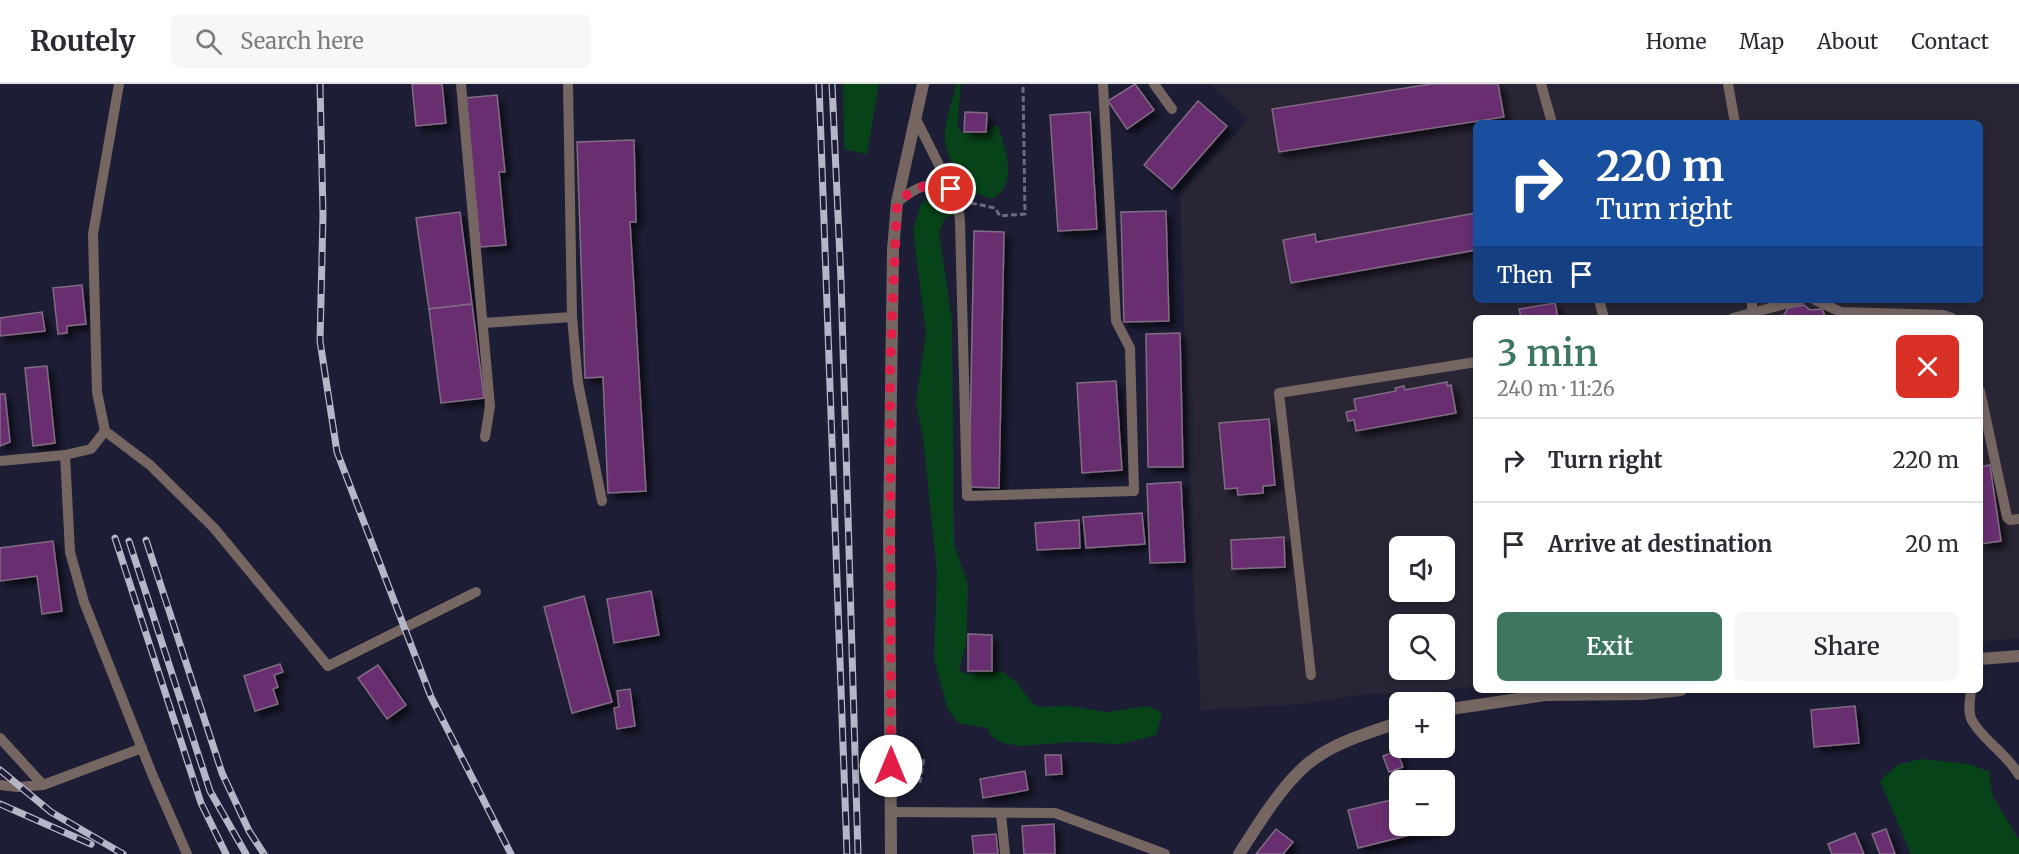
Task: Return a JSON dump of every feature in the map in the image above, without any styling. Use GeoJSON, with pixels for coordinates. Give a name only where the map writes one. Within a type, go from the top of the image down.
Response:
{"type":"FeatureCollection","features":[{"type":"Feature","properties":{"kind":"street"},"geometry":{"type":"LineString","coordinates":[[891,854],[890,369],[897,202],[923,84]]}},
{"type":"Feature","properties":{"kind":"street"},"geometry":{"type":"LineString","coordinates":[[1983,659],[2019,656]]}},
{"type":"Feature","properties":{"kind":"street"},"geometry":{"type":"LineString","coordinates":[[1455,708],[1545,695],[1652,693]]}},
{"type":"Feature","properties":{"kind":"street"},"geometry":{"type":"LineString","coordinates":[[1239,854],[1301,770],[1314,758],[1342,743],[1389,726]]}},
{"type":"Feature","properties":{"kind":"lane"},"geometry":{"type":"LineString","coordinates":[[119,84],[93,234],[98,392],[105,431],[150,465],[214,528],[328,666],[476,592]]}},
{"type":"Feature","properties":{"kind":"lane"},"geometry":{"type":"LineString","coordinates":[[460,84],[490,406],[486,437]]}},
{"type":"Feature","properties":{"kind":"lane"},"geometry":{"type":"LineString","coordinates":[[568,84],[572,317],[578,383],[602,501]]}},
{"type":"Feature","properties":{"kind":"lane"},"geometry":{"type":"LineString","coordinates":[[915,117],[958,200],[967,496],[1134,491],[1130,348],[1116,321],[1102,84]]}},
{"type":"Feature","properties":{"kind":"lane"},"geometry":{"type":"LineString","coordinates":[[1154,84],[1172,109]]}},
{"type":"Feature","properties":{"kind":"lane"},"geometry":{"type":"LineString","coordinates":[[1541,84],[1551,120]]}},
{"type":"Feature","properties":{"kind":"lane"},"geometry":{"type":"LineString","coordinates":[[1728,84],[1734,120]]}},
{"type":"Feature","properties":{"kind":"lane"},"geometry":{"type":"LineString","coordinates":[[897,202],[917,187],[933,184],[951,189]]}},
{"type":"Feature","properties":{"kind":"lane"},"geometry":{"type":"LineString","coordinates":[[1752,303],[1752,314]]}},
{"type":"Feature","properties":{"kind":"lane"},"geometry":{"type":"LineString","coordinates":[[1747,315],[1790,303]]}},
{"type":"Feature","properties":{"kind":"lane"},"geometry":{"type":"LineString","coordinates":[[1822,303],[1841,312],[1943,315]]}},
{"type":"Feature","properties":{"kind":"lane"},"geometry":{"type":"LineString","coordinates":[[483,323],[572,317]]}},
{"type":"Feature","properties":{"kind":"lane"},"geometry":{"type":"LineString","coordinates":[[1311,675],[1279,393],[1473,362]]}},
{"type":"Feature","properties":{"kind":"lane"},"geometry":{"type":"LineString","coordinates":[[1983,405],[2007,517],[2010,520],[2019,519]]}},
{"type":"Feature","properties":{"kind":"lane"},"geometry":{"type":"LineString","coordinates":[[0,461],[65,455],[91,449],[105,431]]}},
{"type":"Feature","properties":{"kind":"lane"},"geometry":{"type":"LineString","coordinates":[[65,455],[70,552],[84,602],[187,854]]}},
{"type":"Feature","properties":{"kind":"lane"},"geometry":{"type":"LineString","coordinates":[[1971,693],[1969,707],[1972,722],[2011,760],[2019,775]]}},
{"type":"Feature","properties":{"kind":"lane"},"geometry":{"type":"LineString","coordinates":[[0,738],[43,785]]}},
{"type":"Feature","properties":{"kind":"lane"},"geometry":{"type":"LineString","coordinates":[[0,785],[18,788],[43,785],[142,748]]}},
{"type":"Feature","properties":{"kind":"lane"},"geometry":{"type":"LineString","coordinates":[[891,812],[1055,813],[1165,854]]}},
{"type":"Feature","properties":{"kind":"lane"},"geometry":{"type":"LineString","coordinates":[[1001,814],[1005,854]]}},
{"type":"Feature","properties":{"kind":"path"},"geometry":{"type":"LineString","coordinates":[[958,200],[995,208],[1000,216],[1025,214],[1023,84]]}},
{"type":"Feature","properties":{"kind":"path"},"geometry":{"type":"LineString","coordinates":[[920,783],[924,757]]}},
{"type":"Feature","properties":{"kind":"shaded area"},"geometry":{"type":"Polygon","coordinates":[[[1210,84],[2019,84],[2019,638],[1983,642],[1983,315],[1473,315],[1473,686],[1432,692],[1364,694],[1303,704],[1201,710],[1192,559],[1180,192],[1249,120],[1210,84]]]}},
{"type":"Feature","properties":{"kind":"green space"},"geometry":{"type":"Polygon","coordinates":[[[843,84],[879,84],[867,154],[844,149],[843,84]]]}},
{"type":"Feature","properties":{"kind":"green space"},"geometry":{"type":"Polygon","coordinates":[[[956,84],[961,84],[957,127],[963,133],[981,134],[997,125],[1004,144],[1008,176],[1000,193],[991,199],[960,186],[947,151],[945,131],[956,84]]]}},
{"type":"Feature","properties":{"kind":"green space"},"geometry":{"type":"Polygon","coordinates":[[[946,193],[958,207],[955,215],[946,217],[939,232],[952,320],[954,544],[968,585],[966,644],[959,670],[966,674],[1002,671],[1016,682],[1033,704],[1041,707],[1069,706],[1106,712],[1149,706],[1162,714],[1156,735],[1121,744],[1074,742],[1020,746],[1003,743],[991,736],[987,728],[959,723],[948,710],[934,659],[937,571],[923,437],[916,403],[926,333],[913,230],[921,204],[928,198],[946,193]]]}},
{"type":"Feature","properties":{"kind":"green space"},"geometry":{"type":"Polygon","coordinates":[[[1921,759],[1968,764],[1989,771],[1992,795],[2019,840],[2019,854],[1911,854],[1880,781],[1897,765],[1921,759]]]}},
{"type":"Feature","properties":{"kind":"building"},"geometry":{"type":"Polygon","coordinates":[[[412,84],[442,84],[446,123],[416,126],[412,84]]]}},
{"type":"Feature","properties":{"kind":"building"},"geometry":{"type":"Polygon","coordinates":[[[1135,84],[1154,110],[1127,129],[1108,101],[1135,84]]]}},
{"type":"Feature","properties":{"kind":"building"},"geometry":{"type":"Polygon","coordinates":[[[1431,84],[1498,84],[1504,117],[1473,120],[1279,152],[1272,109],[1431,84]]]}},
{"type":"Feature","properties":{"kind":"building"},"geometry":{"type":"Polygon","coordinates":[[[497,95],[505,172],[499,172],[506,245],[480,247],[465,98],[497,95]]]}},
{"type":"Feature","properties":{"kind":"building"},"geometry":{"type":"Polygon","coordinates":[[[1198,101],[1227,126],[1172,189],[1144,165],[1198,101]]]}},
{"type":"Feature","properties":{"kind":"building"},"geometry":{"type":"Polygon","coordinates":[[[965,112],[987,113],[986,132],[964,132],[965,112]]]}},
{"type":"Feature","properties":{"kind":"building"},"geometry":{"type":"Polygon","coordinates":[[[1090,112],[1097,229],[1058,231],[1050,115],[1090,112]]]}},
{"type":"Feature","properties":{"kind":"building"},"geometry":{"type":"Polygon","coordinates":[[[634,140],[636,222],[630,222],[646,491],[608,493],[603,377],[585,378],[577,142],[634,140]]]}},
{"type":"Feature","properties":{"kind":"building"},"geometry":{"type":"Polygon","coordinates":[[[1166,211],[1169,321],[1124,322],[1121,212],[1166,211]]]}},
{"type":"Feature","properties":{"kind":"building"},"geometry":{"type":"Polygon","coordinates":[[[460,212],[472,304],[429,309],[416,218],[460,212]]]}},
{"type":"Feature","properties":{"kind":"building"},"geometry":{"type":"Polygon","coordinates":[[[1473,214],[1473,251],[1291,283],[1283,240],[1315,234],[1316,242],[1473,214]]]}},
{"type":"Feature","properties":{"kind":"building"},"geometry":{"type":"Polygon","coordinates":[[[974,231],[1004,232],[999,488],[969,487],[974,231]]]}},
{"type":"Feature","properties":{"kind":"building"},"geometry":{"type":"Polygon","coordinates":[[[82,285],[86,324],[67,326],[67,333],[58,334],[53,288],[82,285]]]}},
{"type":"Feature","properties":{"kind":"building"},"geometry":{"type":"Polygon","coordinates":[[[1555,303],[1557,315],[1520,315],[1519,309],[1555,303]]]}},
{"type":"Feature","properties":{"kind":"building"},"geometry":{"type":"Polygon","coordinates":[[[472,304],[484,398],[441,403],[429,309],[472,304]]]}},
{"type":"Feature","properties":{"kind":"building"},"geometry":{"type":"Polygon","coordinates":[[[1804,305],[1810,310],[1822,309],[1825,315],[1784,315],[1788,308],[1804,305]]]}},
{"type":"Feature","properties":{"kind":"building"},"geometry":{"type":"Polygon","coordinates":[[[42,312],[45,331],[0,336],[0,318],[42,312]]]}},
{"type":"Feature","properties":{"kind":"building"},"geometry":{"type":"Polygon","coordinates":[[[1180,333],[1183,467],[1148,467],[1146,334],[1180,333]]]}},
{"type":"Feature","properties":{"kind":"building"},"geometry":{"type":"Polygon","coordinates":[[[47,366],[55,443],[33,446],[25,368],[47,366]]]}},
{"type":"Feature","properties":{"kind":"building"},"geometry":{"type":"Polygon","coordinates":[[[1116,381],[1122,470],[1082,473],[1077,383],[1116,381]]]}},
{"type":"Feature","properties":{"kind":"building"},"geometry":{"type":"Polygon","coordinates":[[[1447,382],[1447,386],[1451,385],[1456,413],[1356,431],[1354,420],[1348,421],[1346,412],[1356,410],[1354,399],[1396,391],[1395,388],[1404,386],[1405,390],[1447,382]]]}},
{"type":"Feature","properties":{"kind":"building"},"geometry":{"type":"Polygon","coordinates":[[[0,394],[5,394],[10,442],[0,446],[0,394]]]}},
{"type":"Feature","properties":{"kind":"building"},"geometry":{"type":"Polygon","coordinates":[[[1269,419],[1275,485],[1263,486],[1263,493],[1238,495],[1237,488],[1225,489],[1219,423],[1269,419]]]}},
{"type":"Feature","properties":{"kind":"building"},"geometry":{"type":"Polygon","coordinates":[[[1990,465],[2001,541],[1983,544],[1983,466],[1990,465]]]}},
{"type":"Feature","properties":{"kind":"building"},"geometry":{"type":"Polygon","coordinates":[[[1181,482],[1185,562],[1150,563],[1147,484],[1181,482]]]}},
{"type":"Feature","properties":{"kind":"building"},"geometry":{"type":"Polygon","coordinates":[[[1142,513],[1145,544],[1086,548],[1083,517],[1142,513]]]}},
{"type":"Feature","properties":{"kind":"building"},"geometry":{"type":"Polygon","coordinates":[[[1079,520],[1080,548],[1037,550],[1035,523],[1079,520]]]}},
{"type":"Feature","properties":{"kind":"building"},"geometry":{"type":"Polygon","coordinates":[[[1284,537],[1285,567],[1232,569],[1231,540],[1284,537]]]}},
{"type":"Feature","properties":{"kind":"building"},"geometry":{"type":"Polygon","coordinates":[[[53,541],[62,611],[42,614],[37,576],[0,581],[0,548],[53,541]]]}},
{"type":"Feature","properties":{"kind":"building"},"geometry":{"type":"Polygon","coordinates":[[[651,591],[659,635],[614,643],[607,599],[651,591]]]}},
{"type":"Feature","properties":{"kind":"building"},"geometry":{"type":"Polygon","coordinates":[[[584,596],[612,702],[572,713],[544,607],[584,596]]]}},
{"type":"Feature","properties":{"kind":"building"},"geometry":{"type":"Polygon","coordinates":[[[968,634],[992,635],[992,671],[968,671],[968,634]]]}},
{"type":"Feature","properties":{"kind":"building"},"geometry":{"type":"Polygon","coordinates":[[[280,664],[283,672],[274,675],[278,687],[273,689],[278,704],[255,711],[244,676],[280,664]]]}},
{"type":"Feature","properties":{"kind":"building"},"geometry":{"type":"Polygon","coordinates":[[[378,665],[406,705],[387,719],[358,678],[378,665]]]}},
{"type":"Feature","properties":{"kind":"building"},"geometry":{"type":"Polygon","coordinates":[[[630,689],[635,726],[617,729],[614,708],[619,707],[617,691],[630,689]]]}},
{"type":"Feature","properties":{"kind":"building"},"geometry":{"type":"Polygon","coordinates":[[[1855,706],[1859,743],[1814,747],[1811,710],[1855,706]]]}},
{"type":"Feature","properties":{"kind":"building"},"geometry":{"type":"Polygon","coordinates":[[[1389,754],[1389,758],[1400,758],[1403,767],[1389,770],[1389,772],[1383,756],[1389,754]]]}},
{"type":"Feature","properties":{"kind":"building"},"geometry":{"type":"Polygon","coordinates":[[[1045,755],[1061,755],[1062,774],[1046,775],[1045,755]]]}},
{"type":"Feature","properties":{"kind":"building"},"geometry":{"type":"Polygon","coordinates":[[[1025,771],[1028,790],[983,798],[980,779],[1025,771]]]}},
{"type":"Feature","properties":{"kind":"building"},"geometry":{"type":"Polygon","coordinates":[[[1389,801],[1389,836],[1406,836],[1358,848],[1348,810],[1389,801]]]}},
{"type":"Feature","properties":{"kind":"building"},"geometry":{"type":"Polygon","coordinates":[[[1054,824],[1055,854],[1024,854],[1022,826],[1054,824]]]}},
{"type":"Feature","properties":{"kind":"building"},"geometry":{"type":"Polygon","coordinates":[[[1276,829],[1293,842],[1283,854],[1256,854],[1276,829]]]}},
{"type":"Feature","properties":{"kind":"building"},"geometry":{"type":"Polygon","coordinates":[[[1886,829],[1895,854],[1880,854],[1872,834],[1886,829]]]}},
{"type":"Feature","properties":{"kind":"building"},"geometry":{"type":"Polygon","coordinates":[[[1855,833],[1864,854],[1832,854],[1828,844],[1855,833]]]}},
{"type":"Feature","properties":{"kind":"building"},"geometry":{"type":"Polygon","coordinates":[[[996,834],[998,854],[974,854],[972,836],[996,834]]]}},
{"type":"Feature","properties":{"kind":"railway"},"geometry":{"type":"LineString","coordinates":[[320,84],[323,215],[320,341],[337,452],[431,697],[511,854]]}},
{"type":"Feature","properties":{"kind":"railway"},"geometry":{"type":"LineString","coordinates":[[819,84],[847,854]]}},
{"type":"Feature","properties":{"kind":"railway"},"geometry":{"type":"LineString","coordinates":[[832,84],[841,280],[858,854]]}},
{"type":"Feature","properties":{"kind":"railway"},"geometry":{"type":"LineString","coordinates":[[115,538],[201,803],[226,854]]}},
{"type":"Feature","properties":{"kind":"railway"},"geometry":{"type":"LineString","coordinates":[[146,540],[222,773],[249,831],[264,854]]}},
{"type":"Feature","properties":{"kind":"railway"},"geometry":{"type":"LineString","coordinates":[[129,541],[210,791],[246,854]]}},
{"type":"Feature","properties":{"kind":"railway"},"geometry":{"type":"LineString","coordinates":[[0,770],[51,812],[123,854]]}},
{"type":"Feature","properties":{"kind":"railway"},"geometry":{"type":"LineString","coordinates":[[0,804],[91,844]]}},
{"type":"Feature","properties":{"kind":"route"},"geometry":{"type":"LineString","coordinates":[[891,766],[890,369],[893,250],[897,202],[917,187],[933,184],[951,189]]}}]}
